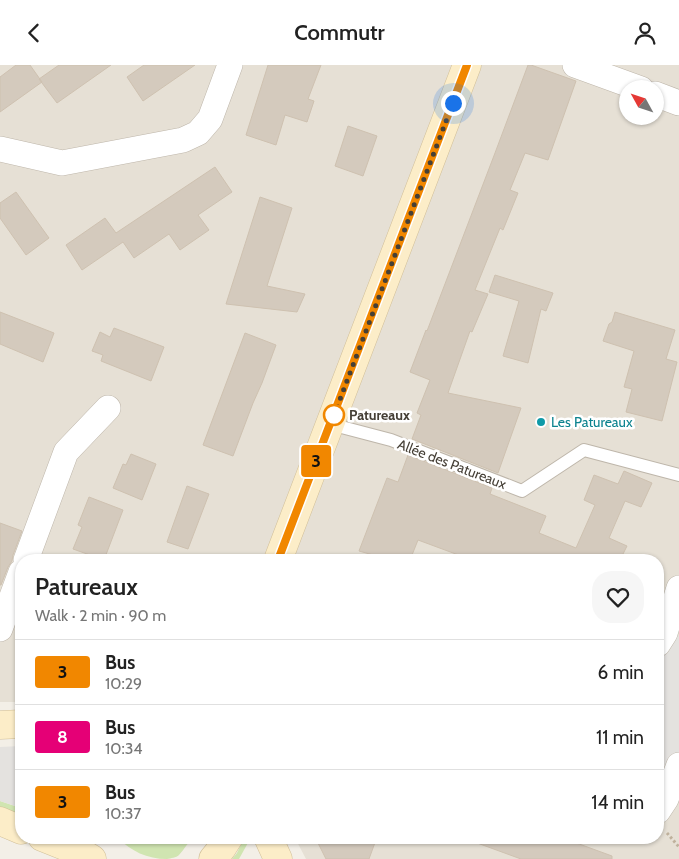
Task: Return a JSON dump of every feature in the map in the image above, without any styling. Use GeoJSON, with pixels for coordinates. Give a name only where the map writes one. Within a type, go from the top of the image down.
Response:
{"type":"FeatureCollection","features":[{"type":"Feature","properties":{"kind":"main road"},"geometry":{"type":"LineString","coordinates":[[280,554],[467,65]]}},
{"type":"Feature","properties":{"kind":"main road"},"geometry":{"type":"LineString","coordinates":[[0,725],[15,724]]}},
{"type":"Feature","properties":{"kind":"main road"},"geometry":{"type":"LineString","coordinates":[[0,821],[15,827]]}},
{"type":"Feature","properties":{"kind":"main road"},"geometry":{"type":"LineString","coordinates":[[60,844],[92,859]]}},
{"type":"Feature","properties":{"kind":"main road"},"geometry":{"type":"LineString","coordinates":[[95,844],[100,859]]}},
{"type":"Feature","properties":{"kind":"main road"},"geometry":{"type":"LineString","coordinates":[[213,859],[225,844]]}},
{"type":"Feature","properties":{"kind":"main road"},"geometry":{"type":"LineString","coordinates":[[271,844],[278,859]]}},
{"type":"Feature","properties":{"kind":"street"},"geometry":{"type":"LineString","coordinates":[[0,149],[62,163],[183,140],[198,133],[210,119],[230,65]]}},
{"type":"Feature","properties":{"kind":"street"},"geometry":{"type":"LineString","coordinates":[[575,65],[619,81]]}},
{"type":"Feature","properties":{"kind":"street"},"geometry":{"type":"LineString","coordinates":[[664,97],[679,103]]}},
{"type":"Feature","properties":{"kind":"street"},"geometry":{"type":"LineString","coordinates":[[28,554],[66,452],[108,408]]}},
{"type":"Feature","properties":{"kind":"street"},"geometry":{"type":"LineString","coordinates":[[0,629],[15,588]]}},
{"type":"Feature","properties":{"kind":"street"},"geometry":{"type":"LineString","coordinates":[[667,642],[679,588]]}},
{"type":"Feature","properties":{"kind":"street"},"geometry":{"type":"LineString","coordinates":[[664,802],[679,765]]}},
{"type":"Feature","properties":{"kind":"lane","name":"Allée des Patureaux"},"geometry":{"type":"LineString","coordinates":[[330,424],[391,440],[522,491],[584,450],[679,475]]}},
{"type":"Feature","properties":{"kind":"shaded area"},"geometry":{"type":"Polygon","coordinates":[[[0,65],[679,65],[679,618],[674,629],[679,633],[679,859],[306,859],[298,844],[664,844],[664,554],[15,554],[15,702],[0,702],[0,65]]]}},
{"type":"Feature","properties":{"kind":"shaded area"},"geometry":{"type":"Polygon","coordinates":[[[664,630],[679,636],[679,793],[664,813],[664,630]]]}},
{"type":"Feature","properties":{"kind":"shaded area"},"geometry":{"type":"Polygon","coordinates":[[[15,746],[15,806],[0,801],[0,747],[15,746]]]}},
{"type":"Feature","properties":{"kind":"green space"},"geometry":{"type":"Polygon","coordinates":[[[0,801],[15,806],[15,821],[0,816],[0,801]]]}},
{"type":"Feature","properties":{"kind":"green space"},"geometry":{"type":"Polygon","coordinates":[[[125,844],[188,844],[178,856],[167,859],[153,858],[125,844]]]}},
{"type":"Feature","properties":{"kind":"green space"},"geometry":{"type":"Polygon","coordinates":[[[241,844],[247,844],[239,859],[232,859],[241,844]]]}},
{"type":"Feature","properties":{"kind":"building"},"geometry":{"type":"Polygon","coordinates":[[[16,65],[30,65],[42,82],[0,112],[0,77],[16,65]]]}},
{"type":"Feature","properties":{"kind":"building"},"geometry":{"type":"Polygon","coordinates":[[[59,65],[111,65],[57,103],[39,79],[59,65]]]}},
{"type":"Feature","properties":{"kind":"building"},"geometry":{"type":"Polygon","coordinates":[[[144,65],[195,65],[143,101],[127,77],[144,65]]]}},
{"type":"Feature","properties":{"kind":"building"},"geometry":{"type":"Polygon","coordinates":[[[268,65],[321,65],[308,99],[314,101],[307,122],[285,115],[276,145],[246,135],[268,65]]]}},
{"type":"Feature","properties":{"kind":"building"},"geometry":{"type":"Polygon","coordinates":[[[528,65],[576,81],[548,160],[525,153],[510,190],[518,193],[503,230],[500,228],[475,290],[488,294],[472,332],[470,331],[448,393],[521,408],[498,473],[412,439],[421,415],[417,413],[430,380],[410,372],[528,65]]]}},
{"type":"Feature","properties":{"kind":"building"},"geometry":{"type":"Polygon","coordinates":[[[348,126],[377,136],[363,176],[335,166],[348,126]]]}},
{"type":"Feature","properties":{"kind":"building"},"geometry":{"type":"Polygon","coordinates":[[[215,167],[232,192],[198,215],[209,230],[180,250],[169,234],[134,258],[123,242],[82,270],[66,245],[105,218],[116,233],[215,167]]]}},
{"type":"Feature","properties":{"kind":"building"},"geometry":{"type":"Polygon","coordinates":[[[16,192],[49,238],[26,255],[0,218],[0,203],[16,192]]]}},
{"type":"Feature","properties":{"kind":"building"},"geometry":{"type":"Polygon","coordinates":[[[260,197],[292,208],[267,286],[305,294],[297,312],[226,304],[260,197]]]}},
{"type":"Feature","properties":{"kind":"building"},"geometry":{"type":"Polygon","coordinates":[[[495,275],[553,293],[546,311],[541,309],[528,363],[503,356],[519,301],[489,292],[495,275]]]}},
{"type":"Feature","properties":{"kind":"building"},"geometry":{"type":"Polygon","coordinates":[[[0,312],[54,333],[43,362],[0,344],[0,312]]]}},
{"type":"Feature","properties":{"kind":"building"},"geometry":{"type":"Polygon","coordinates":[[[615,312],[675,330],[666,359],[677,362],[662,421],[626,412],[632,389],[624,387],[634,351],[603,341],[615,312]]]}},
{"type":"Feature","properties":{"kind":"building"},"geometry":{"type":"Polygon","coordinates":[[[114,328],[164,347],[151,381],[101,361],[103,355],[92,351],[100,332],[110,337],[114,328]]]}},
{"type":"Feature","properties":{"kind":"building"},"geometry":{"type":"Polygon","coordinates":[[[245,333],[276,345],[233,456],[203,445],[245,333]]]}},
{"type":"Feature","properties":{"kind":"building"},"geometry":{"type":"Polygon","coordinates":[[[131,454],[156,464],[142,500],[113,488],[123,464],[126,465],[131,454]]]}},
{"type":"Feature","properties":{"kind":"building"},"geometry":{"type":"Polygon","coordinates":[[[408,455],[492,488],[490,494],[546,516],[539,533],[576,548],[595,505],[584,500],[594,475],[618,484],[624,471],[652,483],[641,507],[625,501],[609,538],[627,546],[623,554],[456,554],[418,540],[412,554],[370,554],[359,551],[387,478],[398,482],[408,455]]]}},
{"type":"Feature","properties":{"kind":"building"},"geometry":{"type":"Polygon","coordinates":[[[187,486],[209,494],[188,549],[167,542],[187,486]]]}},
{"type":"Feature","properties":{"kind":"building"},"geometry":{"type":"Polygon","coordinates":[[[89,497],[123,510],[106,554],[87,554],[73,549],[82,527],[78,525],[89,497]]]}},
{"type":"Feature","properties":{"kind":"building"},"geometry":{"type":"Polygon","coordinates":[[[0,523],[22,531],[12,561],[1,585],[0,585],[0,523]]]}},
{"type":"Feature","properties":{"kind":"building"},"geometry":{"type":"Polygon","coordinates":[[[318,844],[374,844],[369,859],[326,859],[318,844]]]}},
{"type":"Feature","properties":{"kind":"building"},"geometry":{"type":"Polygon","coordinates":[[[480,844],[579,844],[612,856],[612,859],[521,859],[480,844]]]}},
{"type":"Feature","properties":{"kind":"bus line","name":"3"},"geometry":{"type":"LineString","coordinates":[[280,554],[467,65]]}},
{"type":"Feature","properties":{"kind":"place","name":"Patureaux"},"geometry":{"type":"Point","coordinates":[334,415]}},
{"type":"Feature","properties":{"kind":"place","name":"Les Patureaux"},"geometry":{"type":"Point","coordinates":[541,422]}},
{"type":"Feature","properties":{"kind":"route"},"geometry":{"type":"LineString","coordinates":[[334,415],[453,103]]}}]}
